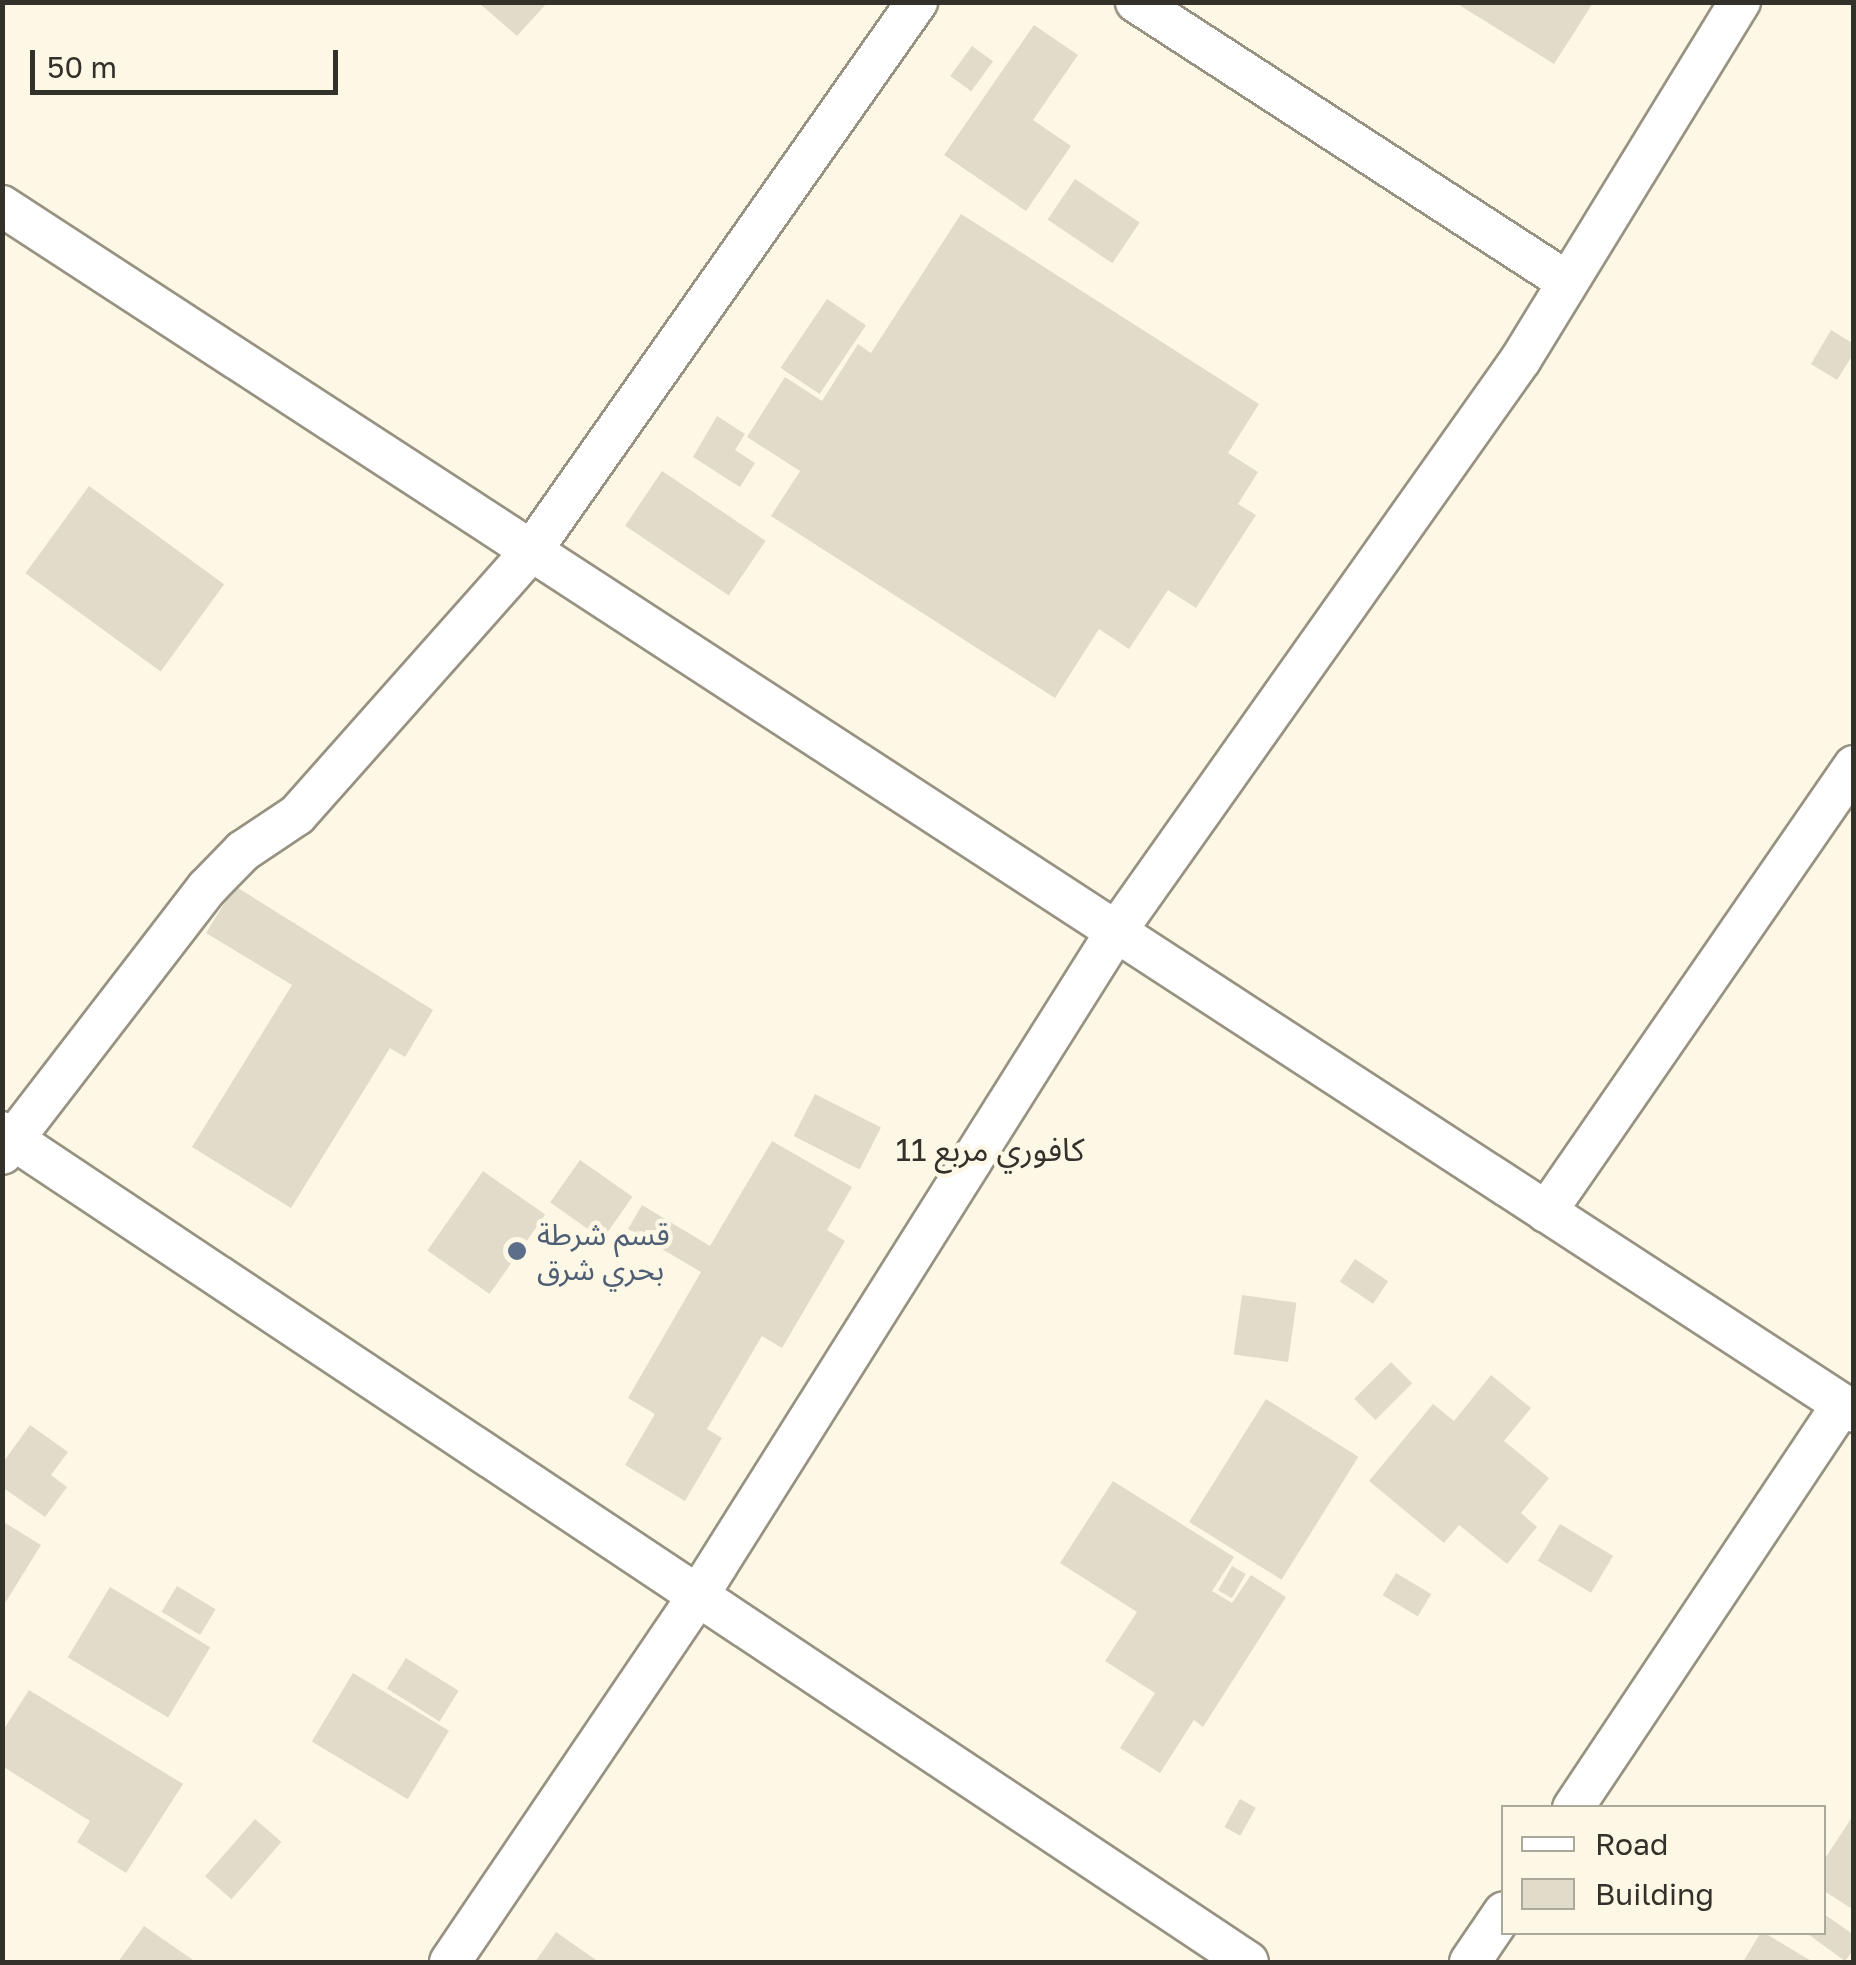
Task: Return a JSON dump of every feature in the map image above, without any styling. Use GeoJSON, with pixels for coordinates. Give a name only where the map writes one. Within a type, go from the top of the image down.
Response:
{"type":"FeatureCollection","features":[{"type":"Feature","properties":{"kind":"street"},"geometry":{"type":"LineString","coordinates":[[917,2],[532,550],[297,816],[243,851],[207,888],[6,1142],[698,1594],[1248,1962]]}},
{"type":"Feature","properties":{"kind":"street"},"geometry":{"type":"LineString","coordinates":[[1136,2],[1566,281]]}},
{"type":"Feature","properties":{"kind":"street"},"geometry":{"type":"LineString","coordinates":[[450,1962],[698,1594],[1117,930],[1521,359],[1740,2]]}},
{"type":"Feature","properties":{"kind":"street"},"geometry":{"type":"LineString","coordinates":[[2,206],[1848,1408],[1575,1805]]}},
{"type":"Feature","properties":{"kind":"street"},"geometry":{"type":"LineString","coordinates":[[1546,1212],[1854,766]]}},
{"type":"Feature","properties":{"kind":"street"},"geometry":{"type":"LineString","coordinates":[[1470,1962],[1501,1916]]}},
{"type":"Feature","properties":{"kind":"building"},"geometry":{"type":"Polygon","coordinates":[[[479,3],[547,3],[517,36],[479,3]]]}},
{"type":"Feature","properties":{"kind":"building"},"geometry":{"type":"Polygon","coordinates":[[[1456,3],[1593,3],[1554,64],[1456,3]]]}},
{"type":"Feature","properties":{"kind":"building"},"geometry":{"type":"Polygon","coordinates":[[[1034,25],[1078,55],[1033,120],[1071,146],[1026,211],[944,155],[1034,25]]]}},
{"type":"Feature","properties":{"kind":"building"},"geometry":{"type":"Polygon","coordinates":[[[972,46],[993,61],[971,91],[950,76],[972,46]]]}},
{"type":"Feature","properties":{"kind":"building"},"geometry":{"type":"Polygon","coordinates":[[[1075,179],[1140,223],[1112,263],[1048,220],[1075,179]]]}},
{"type":"Feature","properties":{"kind":"building"},"geometry":{"type":"Polygon","coordinates":[[[961,214],[1259,404],[1228,453],[1258,472],[1238,504],[1256,515],[1196,608],[1168,590],[1129,649],[1099,629],[1055,698],[771,516],[800,471],[747,437],[785,377],[822,401],[858,344],[871,353],[961,214]]]}},
{"type":"Feature","properties":{"kind":"building"},"geometry":{"type":"Polygon","coordinates":[[[827,299],[866,325],[820,394],[781,368],[827,299]]]}},
{"type":"Feature","properties":{"kind":"building"},"geometry":{"type":"Polygon","coordinates":[[[1831,330],[1854,344],[1854,353],[1837,380],[1811,364],[1831,330]]]}},
{"type":"Feature","properties":{"kind":"building"},"geometry":{"type":"Polygon","coordinates":[[[717,416],[745,434],[735,450],[755,463],[740,487],[693,457],[717,416]]]}},
{"type":"Feature","properties":{"kind":"building"},"geometry":{"type":"Polygon","coordinates":[[[662,471],[766,541],[729,596],[625,526],[662,471]]]}},
{"type":"Feature","properties":{"kind":"building"},"geometry":{"type":"Polygon","coordinates":[[[89,486],[224,584],[161,672],[26,573],[89,486]]]}},
{"type":"Feature","properties":{"kind":"building"},"geometry":{"type":"Polygon","coordinates":[[[235,886],[433,1010],[405,1057],[390,1048],[291,1208],[192,1147],[292,985],[206,933],[235,886]]]}},
{"type":"Feature","properties":{"kind":"building"},"geometry":{"type":"Polygon","coordinates":[[[815,1094],[881,1128],[860,1169],[794,1136],[815,1094]]]}},
{"type":"Feature","properties":{"kind":"building"},"geometry":{"type":"Polygon","coordinates":[[[772,1141],[852,1187],[827,1230],[845,1241],[782,1348],[762,1336],[707,1429],[722,1438],[685,1501],[625,1465],[655,1414],[628,1398],[701,1272],[628,1229],[642,1205],[710,1246],[772,1141]]]}},
{"type":"Feature","properties":{"kind":"building"},"geometry":{"type":"Polygon","coordinates":[[[580,1160],[632,1197],[603,1239],[550,1203],[580,1160]]]}},
{"type":"Feature","properties":{"kind":"building"},"geometry":{"type":"Polygon","coordinates":[[[483,1171],[545,1215],[490,1294],[427,1250],[483,1171]]]}},
{"type":"Feature","properties":{"kind":"building"},"geometry":{"type":"Polygon","coordinates":[[[1355,1259],[1388,1281],[1373,1304],[1340,1281],[1355,1259]]]}},
{"type":"Feature","properties":{"kind":"building"},"geometry":{"type":"Polygon","coordinates":[[[1242,1295],[1296,1303],[1288,1362],[1234,1354],[1242,1295]]]}},
{"type":"Feature","properties":{"kind":"building"},"geometry":{"type":"Polygon","coordinates":[[[1391,1362],[1412,1383],[1375,1420],[1354,1399],[1391,1362]]]}},
{"type":"Feature","properties":{"kind":"building"},"geometry":{"type":"Polygon","coordinates":[[[1491,1375],[1531,1408],[1504,1441],[1549,1478],[1521,1513],[1537,1527],[1507,1564],[1459,1525],[1444,1543],[1369,1481],[1433,1404],[1454,1421],[1491,1375]]]}},
{"type":"Feature","properties":{"kind":"building"},"geometry":{"type":"Polygon","coordinates":[[[1266,1399],[1358,1457],[1282,1580],[1189,1522],[1266,1399]]]}},
{"type":"Feature","properties":{"kind":"building"},"geometry":{"type":"Polygon","coordinates":[[[30,1425],[68,1452],[51,1475],[67,1487],[45,1517],[2,1487],[2,1464],[30,1425]]]}},
{"type":"Feature","properties":{"kind":"building"},"geometry":{"type":"Polygon","coordinates":[[[1113,1481],[1234,1557],[1212,1591],[1232,1603],[1251,1575],[1286,1597],[1203,1727],[1194,1720],[1160,1773],[1120,1748],[1155,1693],[1105,1661],[1137,1612],[1060,1563],[1113,1481]]]}},
{"type":"Feature","properties":{"kind":"building"},"geometry":{"type":"Polygon","coordinates":[[[2,1521],[41,1545],[2,1608],[2,1521]]]}},
{"type":"Feature","properties":{"kind":"building"},"geometry":{"type":"Polygon","coordinates":[[[1560,1524],[1613,1556],[1591,1593],[1538,1561],[1560,1524]]]}},
{"type":"Feature","properties":{"kind":"building"},"geometry":{"type":"Polygon","coordinates":[[[1232,1566],[1246,1574],[1232,1598],[1218,1590],[1232,1566]]]}},
{"type":"Feature","properties":{"kind":"building"},"geometry":{"type":"Polygon","coordinates":[[[1396,1573],[1431,1594],[1418,1616],[1383,1595],[1396,1573]]]}},
{"type":"Feature","properties":{"kind":"building"},"geometry":{"type":"Polygon","coordinates":[[[177,1586],[216,1609],[200,1635],[162,1612],[177,1586]]]}},
{"type":"Feature","properties":{"kind":"building"},"geometry":{"type":"Polygon","coordinates":[[[110,1587],[210,1647],[168,1718],[68,1657],[110,1587]]]}},
{"type":"Feature","properties":{"kind":"building"},"geometry":{"type":"Polygon","coordinates":[[[406,1658],[459,1691],[440,1721],[387,1689],[406,1658]]]}},
{"type":"Feature","properties":{"kind":"building"},"geometry":{"type":"Polygon","coordinates":[[[353,1673],[449,1731],[408,1799],[312,1742],[353,1673]]]}},
{"type":"Feature","properties":{"kind":"building"},"geometry":{"type":"Polygon","coordinates":[[[29,1690],[183,1784],[126,1873],[77,1842],[90,1821],[2,1766],[2,1732],[29,1690]]]}},
{"type":"Feature","properties":{"kind":"building"},"geometry":{"type":"Polygon","coordinates":[[[1240,1799],[1256,1808],[1240,1836],[1224,1827],[1240,1799]]]}},
{"type":"Feature","properties":{"kind":"building"},"geometry":{"type":"Polygon","coordinates":[[[1854,1814],[1854,1910],[1826,1892],[1826,1857],[1854,1814]]]}},
{"type":"Feature","properties":{"kind":"building"},"geometry":{"type":"Polygon","coordinates":[[[255,1819],[281,1842],[232,1899],[205,1876],[255,1819]]]}},
{"type":"Feature","properties":{"kind":"building"},"geometry":{"type":"Polygon","coordinates":[[[1826,1915],[1854,1935],[1854,1949],[1845,1961],[1809,1935],[1826,1935],[1826,1915]]]}},
{"type":"Feature","properties":{"kind":"building"},"geometry":{"type":"Polygon","coordinates":[[[144,1926],[196,1962],[118,1962],[144,1926]]]}},
{"type":"Feature","properties":{"kind":"building"},"geometry":{"type":"Polygon","coordinates":[[[556,1932],[599,1962],[535,1962],[556,1932]]]}},
{"type":"Feature","properties":{"kind":"building"},"geometry":{"type":"Polygon","coordinates":[[[1759,1935],[1768,1935],[1813,1962],[1743,1962],[1759,1935]]]}},
{"type":"Feature","properties":{"kind":"place","name":"قسم شرطة بحري شرق"},"geometry":{"type":"Point","coordinates":[517,1251]}},
{"type":"Feature","properties":{"kind":"district","name":"كافوري مربع 11"},"geometry":{"type":"Point","coordinates":[990,1149]}}]}
